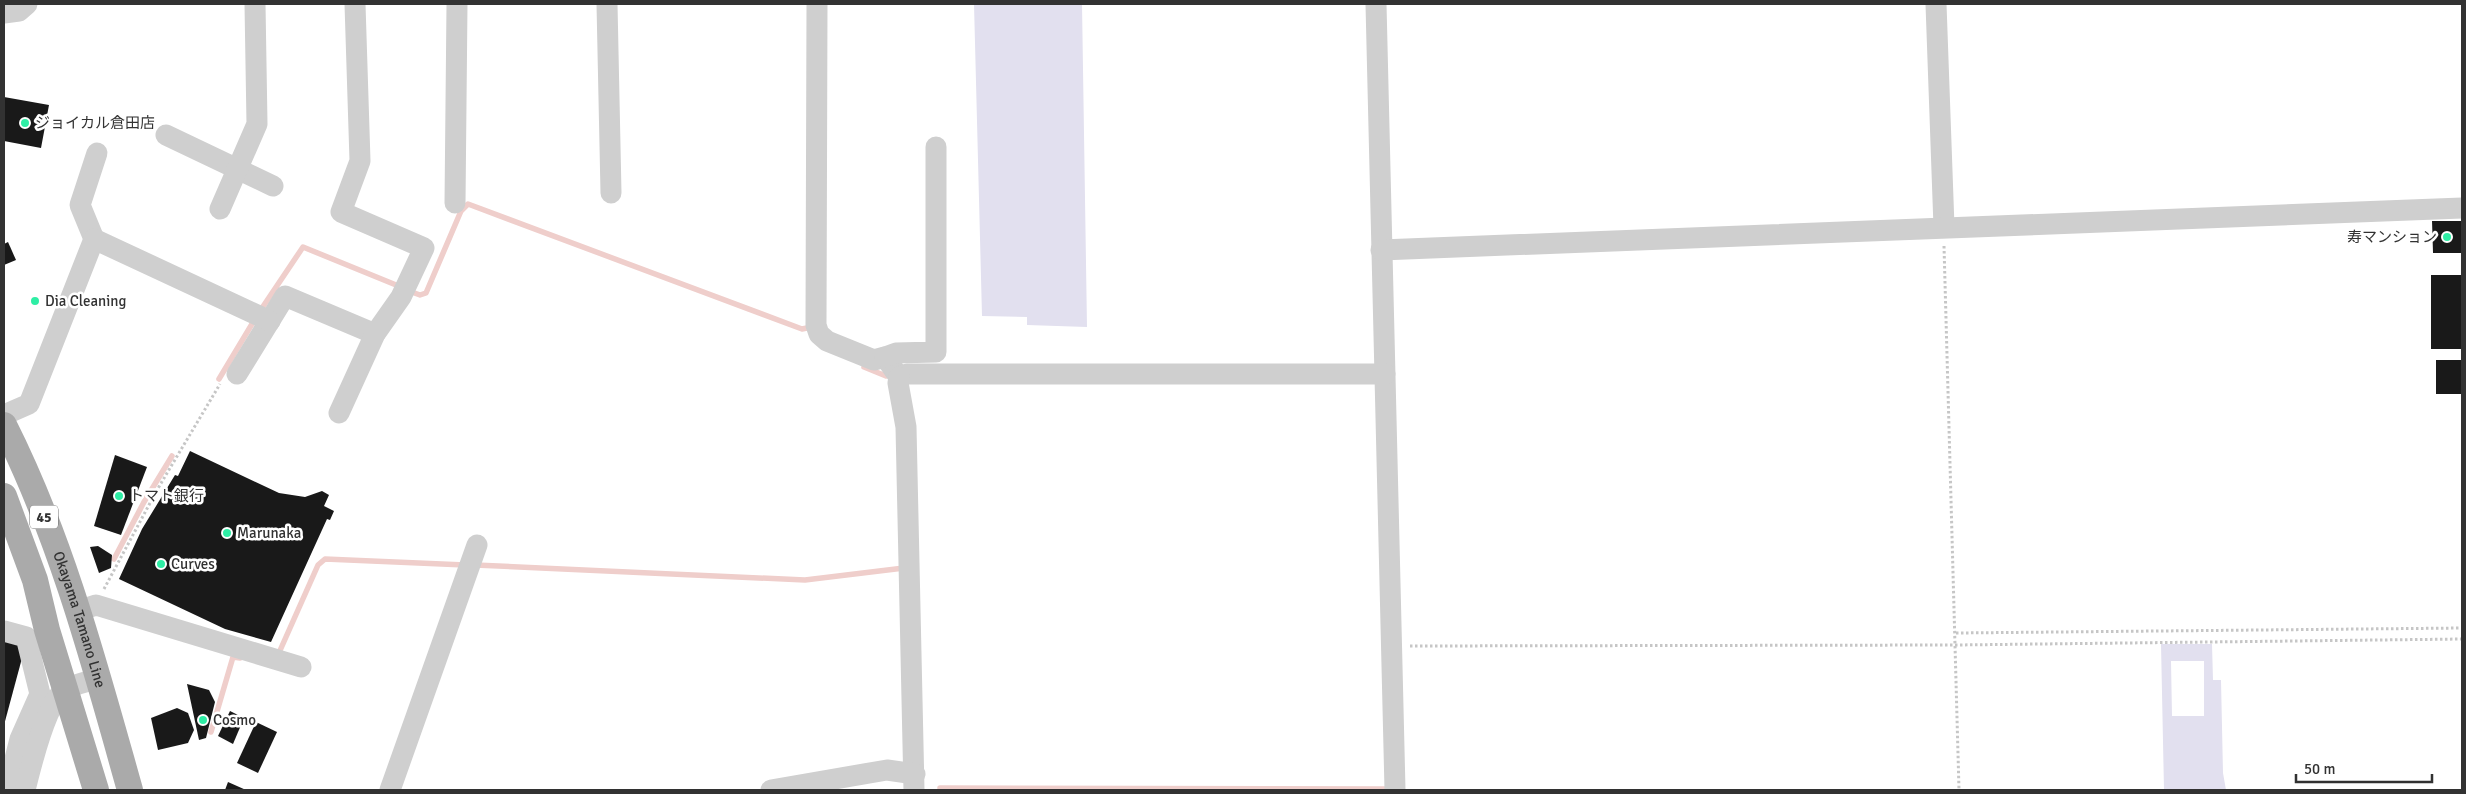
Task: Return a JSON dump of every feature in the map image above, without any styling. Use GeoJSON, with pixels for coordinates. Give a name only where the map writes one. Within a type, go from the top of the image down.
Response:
{"type":"FeatureCollection","features":[{"type":"Feature","properties":{"kind":"main road","name":"Okayama Tamano Line"},"geometry":{"type":"LineString","coordinates":[[4,425],[27,472],[87,608],[98,678],[130,790]]}},
{"type":"Feature","properties":{"kind":"main road","name":"Okayama Tamano Line"},"geometry":{"type":"LineString","coordinates":[[4,496],[35,580],[36,634],[65,690],[96,790]]}},
{"type":"Feature","properties":{"kind":"street"},"geometry":{"type":"LineString","coordinates":[[4,12],[19,11],[27,4]]}},
{"type":"Feature","properties":{"kind":"street"},"geometry":{"type":"LineString","coordinates":[[220,209],[257,124],[255,4]]}},
{"type":"Feature","properties":{"kind":"street"},"geometry":{"type":"LineString","coordinates":[[339,413],[375,334],[405,289],[424,248],[341,212],[360,161],[355,4]]}},
{"type":"Feature","properties":{"kind":"street"},"geometry":{"type":"LineString","coordinates":[[456,203],[457,4]]}},
{"type":"Feature","properties":{"kind":"street"},"geometry":{"type":"LineString","coordinates":[[606,4],[610,193]]}},
{"type":"Feature","properties":{"kind":"street"},"geometry":{"type":"LineString","coordinates":[[817,4],[816,325],[819,334],[827,341],[907,374],[1385,374]]}},
{"type":"Feature","properties":{"kind":"street"},"geometry":{"type":"LineString","coordinates":[[1376,4],[1388,249],[1385,374],[1395,790]]}},
{"type":"Feature","properties":{"kind":"street"},"geometry":{"type":"LineString","coordinates":[[1936,4],[1944,227]]}},
{"type":"Feature","properties":{"kind":"street"},"geometry":{"type":"LineString","coordinates":[[166,135],[273,186]]}},
{"type":"Feature","properties":{"kind":"street"},"geometry":{"type":"LineString","coordinates":[[771,790],[887,770],[915,782],[906,427],[898,382],[893,369],[896,353],[936,352],[936,147]]}},
{"type":"Feature","properties":{"kind":"street"},"geometry":{"type":"LineString","coordinates":[[97,153],[80,205],[94,238],[262,317]]}},
{"type":"Feature","properties":{"kind":"street"},"geometry":{"type":"LineString","coordinates":[[1388,249],[2462,208]]}},
{"type":"Feature","properties":{"kind":"street"},"geometry":{"type":"LineString","coordinates":[[4,415],[29,404],[94,238]]}},
{"type":"Feature","properties":{"kind":"street"},"geometry":{"type":"LineString","coordinates":[[237,374],[262,317],[286,296],[375,334]]}},
{"type":"Feature","properties":{"kind":"street"},"geometry":{"type":"LineString","coordinates":[[390,790],[472,558]]}},
{"type":"Feature","properties":{"kind":"street"},"geometry":{"type":"LineString","coordinates":[[87,608],[301,667]]}},
{"type":"Feature","properties":{"kind":"street"},"geometry":{"type":"LineString","coordinates":[[4,631],[36,634],[40,694],[36,725],[36,744],[25,790]]}},
{"type":"Feature","properties":{"kind":"street"},"geometry":{"type":"LineString","coordinates":[[7,790],[20,739],[36,725],[65,690],[98,678]]}},
{"type":"Feature","properties":{"kind":"path"},"geometry":{"type":"LineString","coordinates":[[1944,227],[1959,790]]}},
{"type":"Feature","properties":{"kind":"path"},"geometry":{"type":"LineString","coordinates":[[87,608],[223,379],[237,374]]}},
{"type":"Feature","properties":{"kind":"path"},"geometry":{"type":"LineString","coordinates":[[1956,633],[2462,628]]}},
{"type":"Feature","properties":{"kind":"path"},"geometry":{"type":"LineString","coordinates":[[1406,646],[1956,644],[2462,639]]}},
{"type":"Feature","properties":{"kind":"shaded area"},"geometry":{"type":"Polygon","coordinates":[[[974,4],[1082,4],[1087,327],[1027,325],[1027,317],[982,316],[974,4]]]}},
{"type":"Feature","properties":{"kind":"shaded area"},"geometry":{"type":"Polygon","coordinates":[[[2161,644],[2212,644],[2213,680],[2221,680],[2223,773],[2226,790],[2164,790],[2161,644]],[[2171,661],[2172,716],[2204,716],[2204,661],[2171,661]]]}},
{"type":"Feature","properties":{"kind":"building","name":"ジョイカル倉田店"},"geometry":{"type":"Polygon","coordinates":[[[4,97],[49,105],[41,148],[4,141],[4,97]]]}},
{"type":"Feature","properties":{"kind":"building","name":"寿マンション"},"geometry":{"type":"Polygon","coordinates":[[[2432,221],[2462,221],[2462,253],[2433,253],[2432,221]]]}},
{"type":"Feature","properties":{"kind":"building"},"geometry":{"type":"Polygon","coordinates":[[[8,242],[16,260],[4,265],[4,244],[8,242]]]}},
{"type":"Feature","properties":{"kind":"building"},"geometry":{"type":"Polygon","coordinates":[[[2431,275],[2462,275],[2462,349],[2431,349],[2431,275]]]}},
{"type":"Feature","properties":{"kind":"building"},"geometry":{"type":"Polygon","coordinates":[[[2436,360],[2462,360],[2462,394],[2436,394],[2436,360]]]}},
{"type":"Feature","properties":{"kind":"building"},"geometry":{"type":"Polygon","coordinates":[[[190,451],[279,493],[305,497],[322,491],[329,495],[324,506],[334,511],[330,520],[327,519],[271,642],[225,629],[119,579],[142,529],[175,475],[178,476],[190,451]]]}},
{"type":"Feature","properties":{"kind":"building","name":"トマト銀行"},"geometry":{"type":"Polygon","coordinates":[[[115,455],[147,467],[121,535],[94,526],[115,455]]]}},
{"type":"Feature","properties":{"kind":"building"},"geometry":{"type":"Polygon","coordinates":[[[98,546],[112,555],[111,568],[99,573],[90,547],[98,546]]]}},
{"type":"Feature","properties":{"kind":"building"},"geometry":{"type":"Polygon","coordinates":[[[4,641],[25,647],[4,725],[4,641]]]}},
{"type":"Feature","properties":{"kind":"building","name":"Cosmo"},"geometry":{"type":"Polygon","coordinates":[[[187,684],[209,690],[215,702],[206,738],[199,740],[187,684]]]}},
{"type":"Feature","properties":{"kind":"building"},"geometry":{"type":"Polygon","coordinates":[[[177,708],[188,713],[194,730],[188,743],[158,750],[151,718],[177,708]]]}},
{"type":"Feature","properties":{"kind":"building"},"geometry":{"type":"Polygon","coordinates":[[[230,711],[244,718],[233,744],[218,736],[230,711]]]}},
{"type":"Feature","properties":{"kind":"building"},"geometry":{"type":"Polygon","coordinates":[[[256,722],[277,732],[258,773],[237,763],[256,722]]]}},
{"type":"Feature","properties":{"kind":"building"},"geometry":{"type":"Polygon","coordinates":[[[228,782],[246,790],[225,790],[228,782]]]}},
{"type":"Feature","properties":{"kind":"waterway"},"geometry":{"type":"LineString","coordinates":[[409,291],[420,295],[426,293],[461,211],[468,204],[802,329],[807,328]]}},
{"type":"Feature","properties":{"kind":"waterway"},"geometry":{"type":"LineString","coordinates":[[260,311],[303,247],[401,287]]}},
{"type":"Feature","properties":{"kind":"waterway"},"geometry":{"type":"LineString","coordinates":[[219,379],[255,319]]}},
{"type":"Feature","properties":{"kind":"waterway"},"geometry":{"type":"LineString","coordinates":[[864,367],[886,376],[892,373]]}},
{"type":"Feature","properties":{"kind":"waterway"},"geometry":{"type":"LineString","coordinates":[[114,559],[144,502],[172,456]]}},
{"type":"Feature","properties":{"kind":"waterway"},"geometry":{"type":"LineString","coordinates":[[278,655],[318,565],[325,559],[465,565]]}},
{"type":"Feature","properties":{"kind":"waterway"},"geometry":{"type":"LineString","coordinates":[[475,565],[805,580],[904,568]]}},
{"type":"Feature","properties":{"kind":"waterway"},"geometry":{"type":"LineString","coordinates":[[211,732],[233,657],[240,658]]}},
{"type":"Feature","properties":{"kind":"waterway"},"geometry":{"type":"LineString","coordinates":[[940,788],[1385,789]]}},
{"type":"Feature","properties":{"kind":"place","name":"ジョイカル倉田店"},"geometry":{"type":"Point","coordinates":[25,123]}},
{"type":"Feature","properties":{"kind":"place","name":"寿マンション"},"geometry":{"type":"Point","coordinates":[2447,237]}},
{"type":"Feature","properties":{"kind":"place","name":"Dia Cleaning"},"geometry":{"type":"Point","coordinates":[35,301]}},
{"type":"Feature","properties":{"kind":"place","name":"トマト銀行"},"geometry":{"type":"Point","coordinates":[119,496]}},
{"type":"Feature","properties":{"kind":"place","name":"Marunaka"},"geometry":{"type":"Point","coordinates":[227,533]}},
{"type":"Feature","properties":{"kind":"place","name":"Curves"},"geometry":{"type":"Point","coordinates":[161,564]}},
{"type":"Feature","properties":{"kind":"place","name":"Cosmo"},"geometry":{"type":"Point","coordinates":[203,720]}}]}
